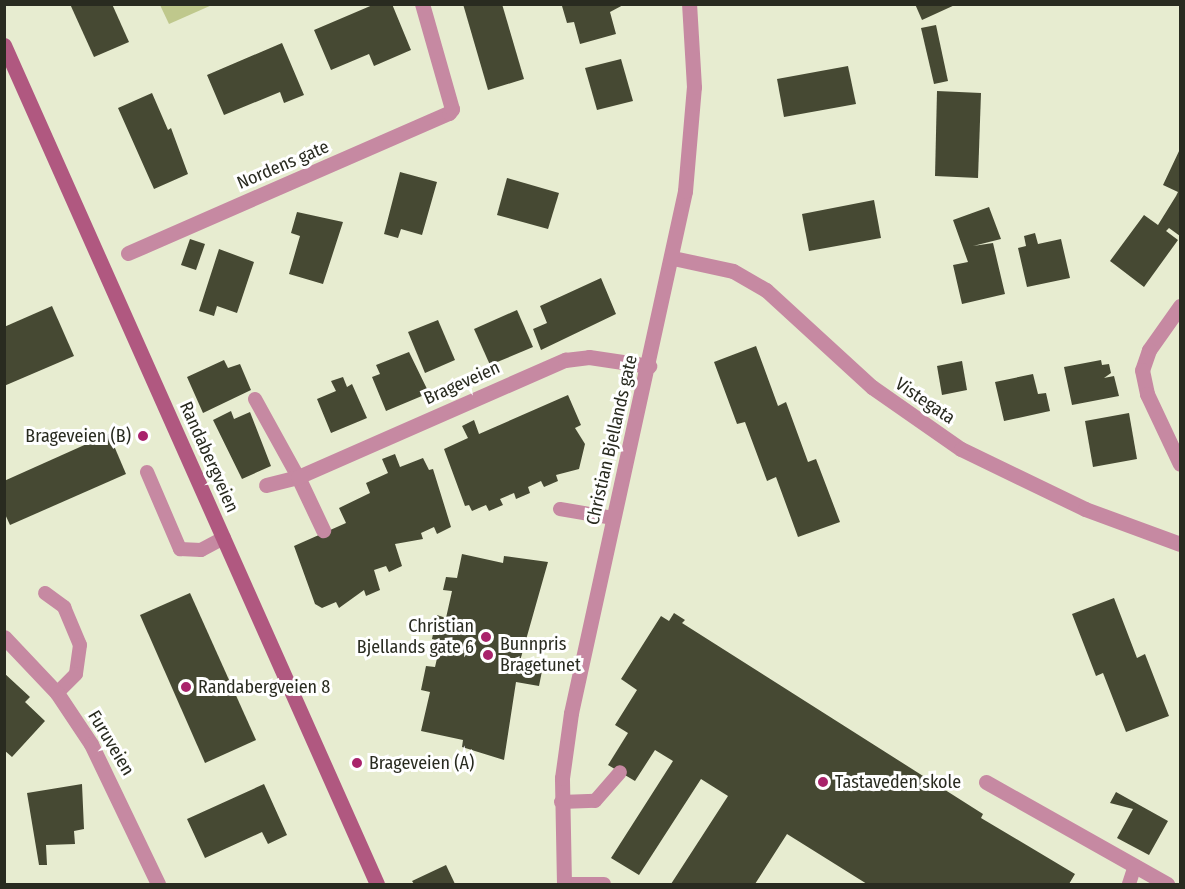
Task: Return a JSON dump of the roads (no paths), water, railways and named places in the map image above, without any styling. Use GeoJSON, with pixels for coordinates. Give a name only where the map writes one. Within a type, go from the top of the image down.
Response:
{"type":"FeatureCollection","features":[{"type":"Feature","properties":{"kind":"main road","name":"Randabergveien"},"geometry":{"type":"LineString","coordinates":[[4,45],[377,885]]}},
{"type":"Feature","properties":{"kind":"street","name":"Nordens gate"},"geometry":{"type":"LineString","coordinates":[[128,253],[419,129],[452,109],[422,4]]}},
{"type":"Feature","properties":{"kind":"street","name":"Christian Bjellands gate"},"geometry":{"type":"LineString","coordinates":[[565,885],[561,802],[571,713],[673,258],[693,115],[689,4]]}},
{"type":"Feature","properties":{"kind":"street","name":"Vistegata"},"geometry":{"type":"LineString","coordinates":[[673,258],[733,271],[766,290],[872,387],[961,449],[1085,509],[1180,544]]}},
{"type":"Feature","properties":{"kind":"street"},"geometry":{"type":"LineString","coordinates":[[1180,306],[1149,350],[1142,370],[1148,394],[1180,464]]}},
{"type":"Feature","properties":{"kind":"street","name":"Brageveien"},"geometry":{"type":"LineString","coordinates":[[266,485],[298,477],[565,360],[589,357],[650,366]]}},
{"type":"Feature","properties":{"kind":"street"},"geometry":{"type":"LineString","coordinates":[[298,477],[323,530]]}},
{"type":"Feature","properties":{"kind":"street","name":"Furuveien"},"geometry":{"type":"LineString","coordinates":[[4,638],[57,693],[102,762],[158,885]]}},
{"type":"Feature","properties":{"kind":"street"},"geometry":{"type":"LineString","coordinates":[[986,782],[1167,885]]}},
{"type":"Feature","properties":{"kind":"lane"},"geometry":{"type":"LineString","coordinates":[[255,399],[298,477]]}},
{"type":"Feature","properties":{"kind":"lane"},"geometry":{"type":"LineString","coordinates":[[147,472],[180,549],[201,550],[224,538]]}},
{"type":"Feature","properties":{"kind":"lane"},"geometry":{"type":"LineString","coordinates":[[560,509],[613,518]]}},
{"type":"Feature","properties":{"kind":"lane"},"geometry":{"type":"LineString","coordinates":[[45,593],[64,607],[80,645],[76,674],[57,693]]}},
{"type":"Feature","properties":{"kind":"lane"},"geometry":{"type":"LineString","coordinates":[[561,802],[595,801],[620,772]]}},
{"type":"Feature","properties":{"kind":"lane"},"geometry":{"type":"LineString","coordinates":[[1129,885],[1135,866]]}},
{"type":"Feature","properties":{"kind":"lane"},"geometry":{"type":"LineString","coordinates":[[565,885],[604,885]]}},
{"type":"Feature","properties":{"kind":"place","name":"Brageveien (B)"},"geometry":{"type":"Point","coordinates":[143,436]}},
{"type":"Feature","properties":{"kind":"place","name":"Christian Bjellands gate 6"},"geometry":{"type":"Point","coordinates":[486,637]}},
{"type":"Feature","properties":{"kind":"place","name":"Bunnpris Bragetunet"},"geometry":{"type":"Point","coordinates":[488,655]}},
{"type":"Feature","properties":{"kind":"place","name":"Randabergveien 8"},"geometry":{"type":"Point","coordinates":[186,687]}},
{"type":"Feature","properties":{"kind":"place","name":"Brageveien (A)"},"geometry":{"type":"Point","coordinates":[357,763]}},
{"type":"Feature","properties":{"kind":"place","name":"Tastaveden skole"},"geometry":{"type":"Point","coordinates":[823,782]}}]}
